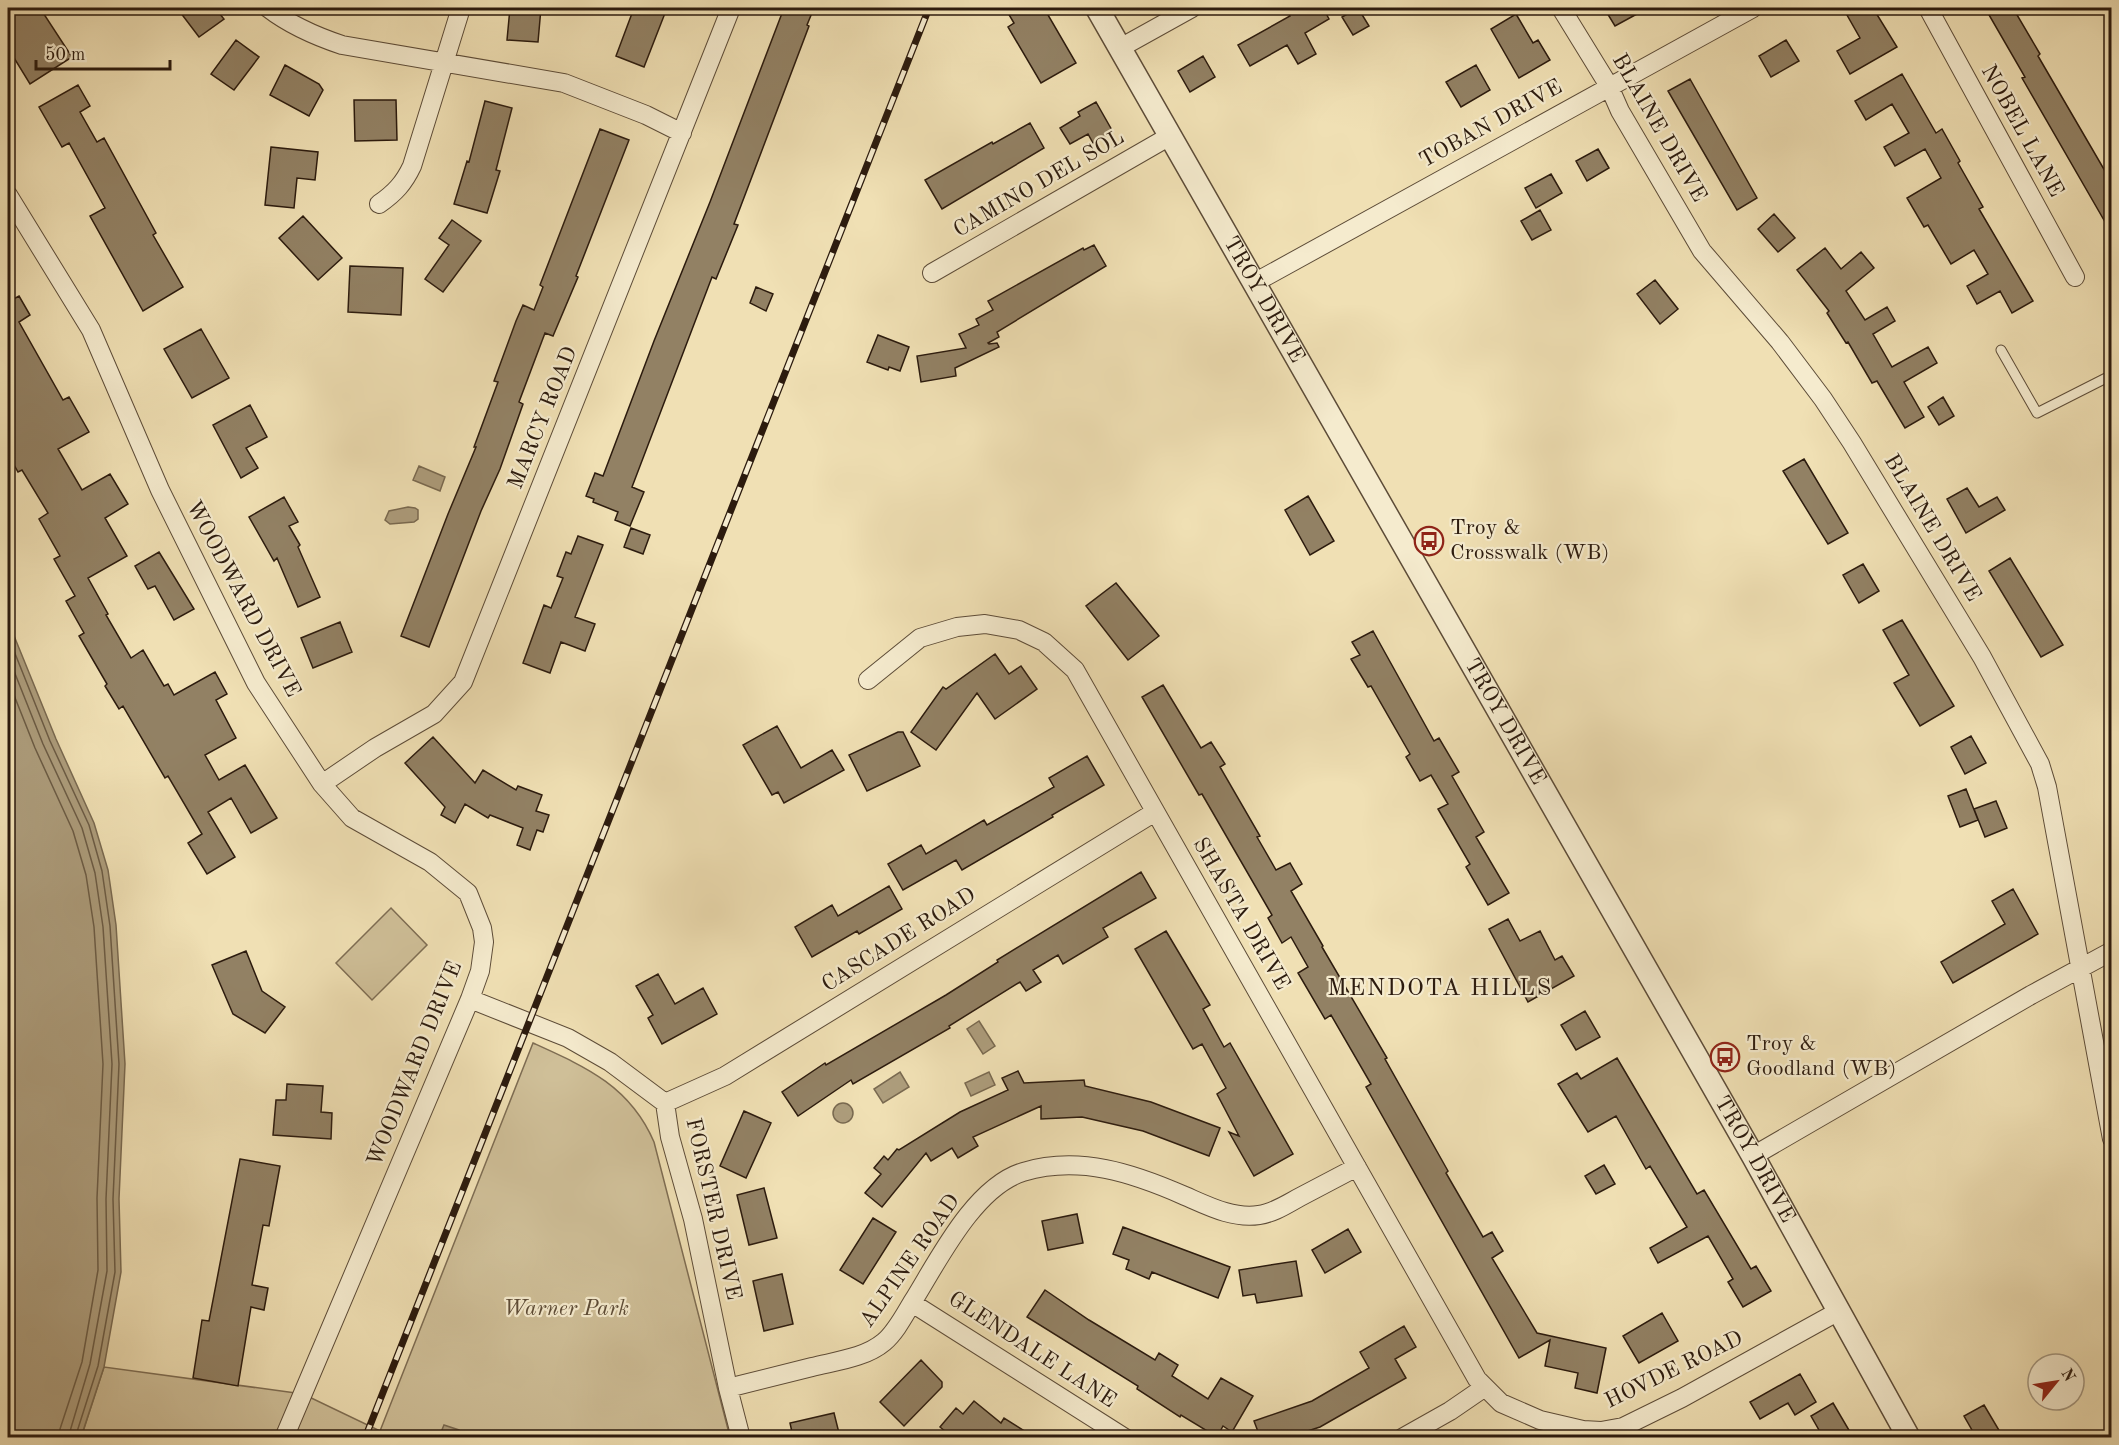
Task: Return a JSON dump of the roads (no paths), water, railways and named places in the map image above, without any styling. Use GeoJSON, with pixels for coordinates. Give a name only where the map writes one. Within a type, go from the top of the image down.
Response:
{"type":"FeatureCollection","features":[{"type":"Feature","properties":{"kind":"street"},"geometry":{"type":"LineString","coordinates":[[268,8],[314,36],[342,45],[564,83],[646,115],[682,133]]}},
{"type":"Feature","properties":{"kind":"street"},"geometry":{"type":"LineString","coordinates":[[379,204],[394,193],[405,180],[412,166],[461,8]]}},
{"type":"Feature","properties":{"kind":"street","name":"MARCY ROAD"},"geometry":{"type":"LineString","coordinates":[[322,784],[375,748],[434,714],[463,682],[731,8]]}},
{"type":"Feature","properties":{"kind":"street","name":"TROY DRIVE"},"geometry":{"type":"LineString","coordinates":[[1097,8],[1753,1156],[1909,1437]]}},
{"type":"Feature","properties":{"kind":"street"},"geometry":{"type":"LineString","coordinates":[[1120,48],[1192,8]]}},
{"type":"Feature","properties":{"kind":"street","name":"BLAINE DRIVE"},"geometry":{"type":"LineString","coordinates":[[1561,8],[1609,86],[1620,111],[1702,251],[1780,342],[1823,399],[1852,443],[1982,657],[2040,764],[2047,787],[2112,1139]]}},
{"type":"Feature","properties":{"kind":"street","name":"TOBAN DRIVE"},"geometry":{"type":"LineString","coordinates":[[1254,283],[1753,8]]}},
{"type":"Feature","properties":{"kind":"street","name":"NOBEL LANE"},"geometry":{"type":"LineString","coordinates":[[1928,8],[2075,277]]}},
{"type":"Feature","properties":{"kind":"street","name":"CAMINO DEL SOL"},"geometry":{"type":"LineString","coordinates":[[932,273],[1170,136]]}},
{"type":"Feature","properties":{"kind":"street","name":"WOODWARD DRIVE"},"geometry":{"type":"LineString","coordinates":[[8,195],[92,330],[160,490],[256,683],[322,784],[352,818],[429,862],[468,893],[482,928],[484,942],[480,971],[470,999],[284,1437]]}},
{"type":"Feature","properties":{"kind":"street","name":"SHASTA DRIVE"},"geometry":{"type":"LineString","coordinates":[[868,680],[920,638],[957,627],[985,624],[1019,630],[1044,642],[1075,670],[1477,1379],[1485,1387]]}},
{"type":"Feature","properties":{"kind":"street","name":"CASCADE ROAD"},"geometry":{"type":"LineString","coordinates":[[665,1103],[725,1076],[1155,813]]}},
{"type":"Feature","properties":{"kind":"street"},"geometry":{"type":"LineString","coordinates":[[1753,1156],[2112,951]]}},
{"type":"Feature","properties":{"kind":"street","name":"FORSTER DRIVE"},"geometry":{"type":"LineString","coordinates":[[470,999],[568,1038],[610,1062],[665,1103],[670,1137],[693,1219],[728,1388],[741,1437]]}},
{"type":"Feature","properties":{"kind":"street","name":"ALPINE ROAD"},"geometry":{"type":"LineString","coordinates":[[728,1388],[864,1354],[875,1349],[887,1340],[960,1224],[988,1195],[1007,1179],[1020,1173],[1070,1164],[1090,1165],[1166,1187],[1221,1211],[1252,1216],[1272,1212],[1357,1167]]}},
{"type":"Feature","properties":{"kind":"street","name":"GLENDALE LANE"},"geometry":{"type":"LineString","coordinates":[[912,1303],[1125,1437]]}},
{"type":"Feature","properties":{"kind":"street","name":"HOVDE ROAD"},"geometry":{"type":"LineString","coordinates":[[1485,1387],[1501,1403],[1539,1420],[1583,1430],[1601,1431],[1623,1427],[1682,1398],[1839,1311]]}},
{"type":"Feature","properties":{"kind":"street"},"geometry":{"type":"LineString","coordinates":[[1402,1437],[1450,1411],[1485,1387]]}},
{"type":"Feature","properties":{"kind":"lane"},"geometry":{"type":"LineString","coordinates":[[2001,350],[2037,414],[2112,375]]}},
{"type":"Feature","properties":{"kind":"water"},"geometry":{"type":"Polygon","coordinates":[[[419,466],[445,477],[440,491],[413,480],[419,466]]]}},
{"type":"Feature","properties":{"kind":"water"},"geometry":{"type":"Polygon","coordinates":[[[408,507],[418,510],[418,519],[414,522],[390,524],[385,520],[389,511],[408,507]]]}},
{"type":"Feature","properties":{"kind":"water"},"geometry":{"type":"Polygon","coordinates":[[[8,621],[56,739],[94,823],[108,870],[116,925],[125,1064],[119,1199],[121,1272],[104,1367],[81,1437],[8,1437],[8,621]]]}},
{"type":"Feature","properties":{"kind":"water"},"geometry":{"type":"Polygon","coordinates":[[[979,1021],[995,1046],[983,1054],[967,1029],[979,1021]]]}},
{"type":"Feature","properties":{"kind":"water"},"geometry":{"type":"Polygon","coordinates":[[[900,1072],[909,1087],[883,1103],[874,1089],[900,1072]]]}},
{"type":"Feature","properties":{"kind":"water"},"geometry":{"type":"Polygon","coordinates":[[[989,1072],[995,1085],[971,1096],[965,1083],[989,1072]]]}},
{"type":"Feature","properties":{"kind":"water"},"geometry":{"type":"Polygon","coordinates":[[[843,1103],[850,1106],[853,1113],[850,1120],[843,1123],[836,1120],[833,1113],[836,1106],[843,1103]]]}},
{"type":"Feature","properties":{"kind":"water"},"geometry":{"type":"Polygon","coordinates":[[[444,1425],[459,1430],[464,1437],[439,1437],[444,1425]]]}},
{"type":"Feature","properties":{"kind":"railway"},"geometry":{"type":"LineString","coordinates":[[365,1438],[929,8]]}},
{"type":"Feature","properties":{"kind":"place","name":"Troy & Crosswalk (WB)"},"geometry":{"type":"Point","coordinates":[1429,541]}},
{"type":"Feature","properties":{"kind":"place","name":"Troy & Goodland (WB)"},"geometry":{"type":"Point","coordinates":[1725,1057]}},
{"type":"Feature","properties":{"kind":"district","name":"MENDOTA HILLS"},"geometry":{"type":"Point","coordinates":[1440,989]}},
{"type":"Feature","properties":{"kind":"park label","name":"Warner Park"},"geometry":{"type":"Point","coordinates":[566,1309]}}]}
